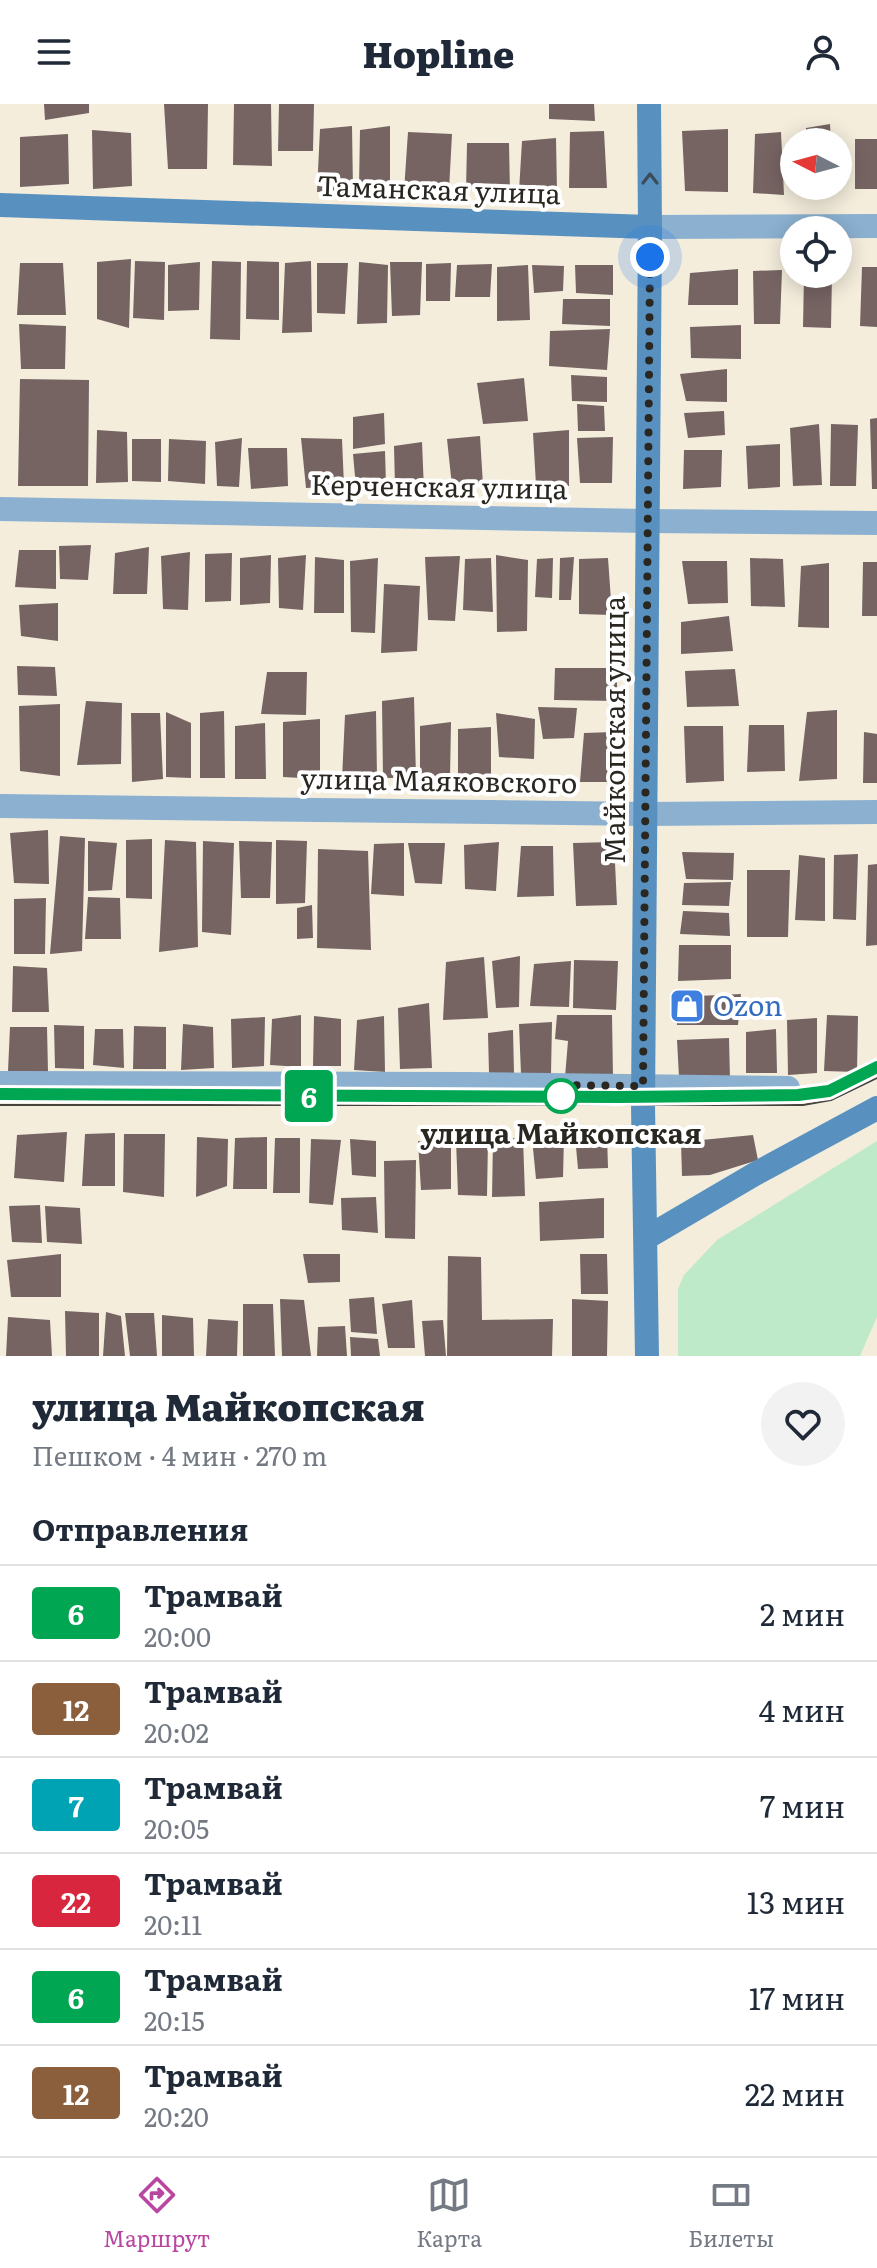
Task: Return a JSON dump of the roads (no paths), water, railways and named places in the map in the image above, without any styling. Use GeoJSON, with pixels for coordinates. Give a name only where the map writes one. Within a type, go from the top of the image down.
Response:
{"type":"FeatureCollection","features":[{"type":"Feature","properties":{"kind":"street","name":"Майкопская улица"},"geometry":{"type":"LineString","coordinates":[[647,1356],[643,1091],[649,104]]}},
{"type":"Feature","properties":{"kind":"street","name":"Таманская улица"},"geometry":{"type":"LineString","coordinates":[[0,205],[650,227],[877,226]]}},
{"type":"Feature","properties":{"kind":"street","name":"Керченская улица"},"geometry":{"type":"LineString","coordinates":[[0,509],[877,523]]}},
{"type":"Feature","properties":{"kind":"street","name":"улица Маяковского"},"geometry":{"type":"LineString","coordinates":[[0,806],[645,814],[877,812]]}},
{"type":"Feature","properties":{"kind":"street"},"geometry":{"type":"LineString","coordinates":[[0,1083],[643,1091],[788,1088]]}},
{"type":"Feature","properties":{"kind":"street"},"geometry":{"type":"LineString","coordinates":[[646,1238],[877,1108]]}},
{"type":"Feature","properties":{"kind":"tram line","name":"6"},"geometry":{"type":"LineString","coordinates":[[0,1094],[798,1095],[829,1091],[877,1067]]}},
{"type":"Feature","properties":{"kind":"tram line"},"geometry":{"type":"LineString","coordinates":[[0,1105],[803,1105],[831,1100],[877,1078]]}},
{"type":"Feature","properties":{"kind":"place","name":"Ozon"},"geometry":{"type":"Point","coordinates":[687,1006]}},
{"type":"Feature","properties":{"kind":"place","name":"улица Майкопская"},"geometry":{"type":"Point","coordinates":[561,1096]}}]}
